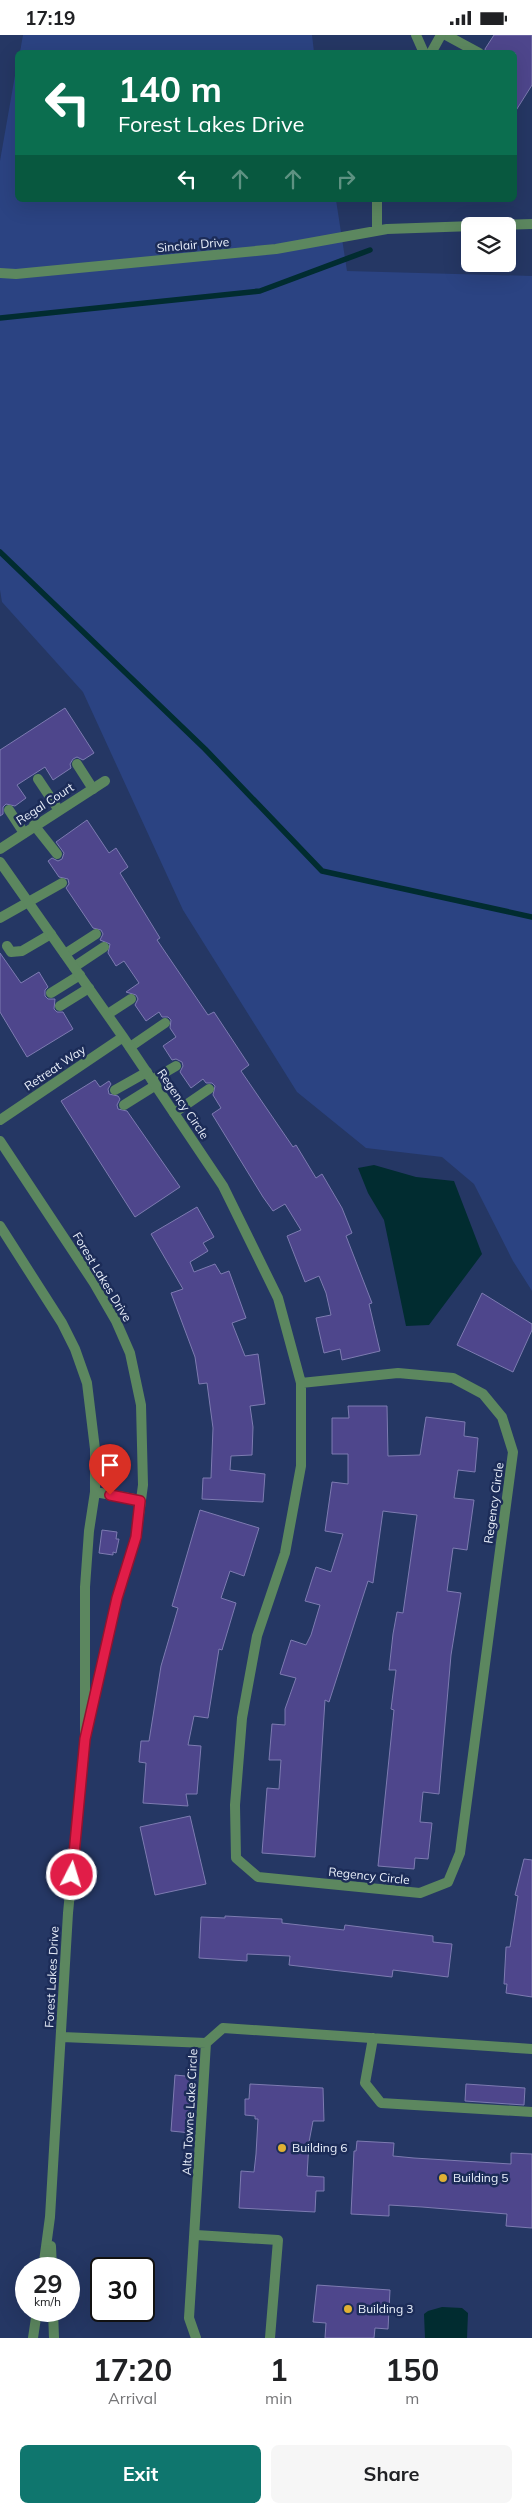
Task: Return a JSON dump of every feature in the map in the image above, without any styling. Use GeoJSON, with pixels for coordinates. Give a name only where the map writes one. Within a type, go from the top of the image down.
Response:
{"type":"FeatureCollection","features":[{"type":"Feature","properties":{"kind":"street"},"geometry":{"type":"LineString","coordinates":[[416,35],[423,50]]}},
{"type":"Feature","properties":{"kind":"street"},"geometry":{"type":"LineString","coordinates":[[432,50],[441,35]]}},
{"type":"Feature","properties":{"kind":"street"},"geometry":{"type":"LineString","coordinates":[[446,35],[474,50]]}},
{"type":"Feature","properties":{"kind":"street"},"geometry":{"type":"LineString","coordinates":[[377,202],[382,230]]}},
{"type":"Feature","properties":{"kind":"street","name":"Sinclair Drive"},"geometry":{"type":"LineString","coordinates":[[0,273],[276,249],[382,230],[532,224]]}},
{"type":"Feature","properties":{"kind":"street"},"geometry":{"type":"LineString","coordinates":[[77,764],[93,789]]}},
{"type":"Feature","properties":{"kind":"street"},"geometry":{"type":"LineString","coordinates":[[38,779],[58,809]]}},
{"type":"Feature","properties":{"kind":"street","name":"Regal Court"},"geometry":{"type":"LineString","coordinates":[[0,849],[58,809],[105,781]]}},
{"type":"Feature","properties":{"kind":"street"},"geometry":{"type":"LineString","coordinates":[[9,810],[24,833]]}},
{"type":"Feature","properties":{"kind":"street"},"geometry":{"type":"LineString","coordinates":[[34,825],[57,855]]}},
{"type":"Feature","properties":{"kind":"street","name":"Regency Circle"},"geometry":{"type":"LineString","coordinates":[[0,862],[108,1014],[223,1186],[278,1298],[300,1383],[301,1465],[285,1553],[257,1636],[242,1718],[235,1805],[236,1858],[258,1877],[420,1893],[448,1881],[460,1853],[514,1452],[502,1417],[483,1394],[453,1378],[398,1373],[300,1383]]}},
{"type":"Feature","properties":{"kind":"street"},"geometry":{"type":"LineString","coordinates":[[0,918],[62,883]]}},
{"type":"Feature","properties":{"kind":"street"},"geometry":{"type":"LineString","coordinates":[[7,946],[12,952],[22,951],[51,934]]}},
{"type":"Feature","properties":{"kind":"street"},"geometry":{"type":"LineString","coordinates":[[65,954],[96,934]]}},
{"type":"Feature","properties":{"kind":"street"},"geometry":{"type":"LineString","coordinates":[[52,993],[104,947]]}},
{"type":"Feature","properties":{"kind":"street"},"geometry":{"type":"LineString","coordinates":[[60,1006],[89,988]]}},
{"type":"Feature","properties":{"kind":"street"},"geometry":{"type":"LineString","coordinates":[[108,1014],[130,999]]}},
{"type":"Feature","properties":{"kind":"street"},"geometry":{"type":"LineString","coordinates":[[130,1047],[165,1023]]}},
{"type":"Feature","properties":{"kind":"street","name":"Retreat Way"},"geometry":{"type":"LineString","coordinates":[[0,1120],[123,1037]]}},
{"type":"Feature","properties":{"kind":"street"},"geometry":{"type":"LineString","coordinates":[[115,1090],[152,1079],[176,1066]]}},
{"type":"Feature","properties":{"kind":"street"},"geometry":{"type":"LineString","coordinates":[[124,1105],[152,1079]]}},
{"type":"Feature","properties":{"kind":"street"},"geometry":{"type":"LineString","coordinates":[[174,1113],[209,1089]]}},
{"type":"Feature","properties":{"kind":"street","name":"Forest Lakes Drive"},"geometry":{"type":"LineString","coordinates":[[0,1141],[94,1283],[116,1321],[130,1353],[142,1405],[144,1451],[136,1537],[117,1598],[85,1739]]}},
{"type":"Feature","properties":{"kind":"street","name":"Forest Lakes Drive"},"geometry":{"type":"LineString","coordinates":[[0,1226],[62,1323],[78,1357],[87,1383],[93,1416],[95,1492],[89,1531],[85,1587],[85,1739],[68,1913],[50,2217],[45,2257]]}},
{"type":"Feature","properties":{"kind":"street"},"geometry":{"type":"LineString","coordinates":[[95,1492],[140,1501]]}},
{"type":"Feature","properties":{"kind":"street","name":"Alta Towne Lake Circle"},"geometry":{"type":"LineString","coordinates":[[196,2338],[189,2318],[196,2235],[206,2043],[223,2028],[532,2049]]}},
{"type":"Feature","properties":{"kind":"street"},"geometry":{"type":"LineString","coordinates":[[62,2037],[206,2043]]}},
{"type":"Feature","properties":{"kind":"street"},"geometry":{"type":"LineString","coordinates":[[373,2038],[365,2083],[381,2103],[532,2111]]}},
{"type":"Feature","properties":{"kind":"street","name":"Forest Lakes Drive"},"geometry":{"type":"LineString","coordinates":[[50,2217],[52,2257]]}},
{"type":"Feature","properties":{"kind":"street"},"geometry":{"type":"LineString","coordinates":[[196,2235],[278,2240],[270,2338]]}},
{"type":"Feature","properties":{"kind":"street"},"geometry":{"type":"LineString","coordinates":[[33,2338],[35,2322]]}},
{"type":"Feature","properties":{"kind":"street"},"geometry":{"type":"LineString","coordinates":[[53,2322],[54,2338]]}},
{"type":"Feature","properties":{"kind":"shaded area"},"geometry":{"type":"Polygon","coordinates":[[[23,35],[312,35],[314,50],[20,50],[23,35]]]}},
{"type":"Feature","properties":{"kind":"shaded area"},"geometry":{"type":"Polygon","coordinates":[[[15,75],[15,202],[336,202],[347,271],[532,276],[532,1291],[513,1261],[474,1184],[442,1157],[366,1148],[297,1092],[183,910],[83,692],[2,602],[0,590],[0,161],[15,75]]]}},
{"type":"Feature","properties":{"kind":"shaded area"},"geometry":{"type":"Polygon","coordinates":[[[374,1165],[416,1177],[454,1181],[482,1254],[429,1325],[406,1326],[384,1220],[368,1193],[358,1168],[374,1165]]]}},
{"type":"Feature","properties":{"kind":"shaded area"},"geometry":{"type":"Polygon","coordinates":[[[442,2307],[462,2308],[468,2313],[467,2338],[425,2338],[424,2314],[442,2307]]]}},
{"type":"Feature","properties":{"kind":"building"},"geometry":{"type":"Polygon","coordinates":[[[494,35],[532,35],[532,85],[517,109],[517,50],[485,49],[494,35]]]}},
{"type":"Feature","properties":{"kind":"building"},"geometry":{"type":"Polygon","coordinates":[[[65,708],[94,753],[83,760],[77,757],[73,759],[70,764],[71,768],[53,780],[45,767],[17,785],[26,798],[15,806],[6,804],[3,807],[3,814],[0,816],[0,750],[65,708]]]}},
{"type":"Feature","properties":{"kind":"building"},"geometry":{"type":"Polygon","coordinates":[[[87,820],[109,853],[116,848],[128,867],[120,873],[160,938],[157,940],[208,1015],[214,1012],[249,1065],[241,1071],[293,1147],[296,1145],[316,1178],[322,1174],[342,1208],[352,1233],[346,1236],[372,1303],[369,1304],[380,1351],[342,1360],[340,1349],[324,1353],[316,1318],[331,1315],[326,1293],[319,1276],[305,1282],[287,1236],[301,1230],[285,1204],[273,1211],[263,1197],[212,1114],[221,1108],[213,1095],[215,1086],[212,1083],[206,1083],[203,1079],[191,1088],[180,1072],[183,1066],[182,1062],[176,1059],[172,1060],[163,1046],[176,1037],[170,1028],[171,1020],[168,1017],[162,1017],[159,1012],[146,1021],[135,1005],[138,999],[136,995],[126,992],[139,983],[124,961],[116,966],[108,953],[110,944],[100,940],[103,934],[101,930],[93,928],[66,888],[69,884],[68,879],[59,877],[48,861],[52,858],[58,861],[62,859],[64,853],[56,842],[87,820]]]}},
{"type":"Feature","properties":{"kind":"building"},"geometry":{"type":"Polygon","coordinates":[[[0,953],[21,983],[39,972],[48,987],[45,990],[45,996],[48,999],[55,999],[54,1009],[57,1012],[63,1012],[73,1029],[27,1057],[0,1012],[0,953]]]}},
{"type":"Feature","properties":{"kind":"building"},"geometry":{"type":"Polygon","coordinates":[[[95,1080],[100,1087],[109,1081],[111,1084],[108,1089],[109,1094],[118,1096],[120,1099],[117,1105],[118,1109],[127,1111],[180,1187],[135,1217],[61,1101],[95,1080]]]}},
{"type":"Feature","properties":{"kind":"building"},"geometry":{"type":"Polygon","coordinates":[[[197,1207],[214,1237],[203,1243],[208,1251],[190,1262],[194,1272],[215,1264],[221,1274],[229,1271],[246,1318],[232,1323],[245,1356],[258,1354],[265,1404],[250,1406],[253,1427],[252,1455],[231,1456],[230,1470],[265,1474],[263,1502],[202,1499],[203,1478],[211,1478],[213,1428],[207,1383],[199,1384],[195,1357],[171,1293],[183,1289],[151,1234],[197,1207]]]}},
{"type":"Feature","properties":{"kind":"building"},"geometry":{"type":"Polygon","coordinates":[[[482,1293],[532,1324],[532,1330],[513,1372],[457,1345],[482,1293]]]}},
{"type":"Feature","properties":{"kind":"building"},"geometry":{"type":"Polygon","coordinates":[[[348,1406],[387,1406],[388,1456],[420,1455],[426,1417],[465,1422],[464,1436],[478,1438],[475,1472],[458,1470],[454,1498],[474,1500],[467,1550],[453,1548],[447,1591],[461,1593],[451,1655],[439,1794],[423,1792],[420,1822],[432,1823],[428,1859],[415,1858],[414,1869],[378,1866],[394,1710],[391,1709],[396,1670],[389,1670],[393,1634],[397,1612],[403,1613],[417,1515],[383,1511],[373,1583],[368,1581],[329,1702],[325,1700],[315,1857],[262,1853],[267,1788],[279,1789],[281,1760],[269,1760],[272,1724],[285,1725],[285,1709],[296,1678],[280,1674],[291,1640],[306,1645],[311,1635],[320,1605],[305,1601],[316,1567],[331,1572],[343,1534],[325,1531],[332,1482],[348,1484],[348,1454],[332,1454],[332,1418],[349,1418],[348,1406]]]}},
{"type":"Feature","properties":{"kind":"building"},"geometry":{"type":"Polygon","coordinates":[[[200,1510],[259,1528],[244,1576],[230,1571],[221,1598],[236,1603],[222,1650],[219,1649],[208,1718],[194,1716],[188,1745],[201,1746],[197,1794],[186,1794],[188,1806],[143,1803],[146,1763],[139,1762],[141,1741],[149,1741],[161,1666],[178,1608],[172,1606],[200,1510]]]}},
{"type":"Feature","properties":{"kind":"building"},"geometry":{"type":"Polygon","coordinates":[[[102,1530],[117,1532],[116,1539],[119,1539],[116,1553],[113,1552],[113,1555],[99,1553],[102,1530]]]}},
{"type":"Feature","properties":{"kind":"building"},"geometry":{"type":"Polygon","coordinates":[[[190,1816],[206,1884],[155,1895],[140,1827],[190,1816]]]}},
{"type":"Feature","properties":{"kind":"building"},"geometry":{"type":"Polygon","coordinates":[[[524,1859],[532,1860],[532,1997],[506,1993],[507,1984],[504,1984],[506,1947],[510,1947],[518,1896],[515,1895],[524,1859]]]}},
{"type":"Feature","properties":{"kind":"building"},"geometry":{"type":"Polygon","coordinates":[[[225,1916],[282,1919],[282,1923],[344,1930],[345,1925],[433,1936],[433,1942],[452,1944],[448,1977],[393,1970],[392,1977],[289,1965],[290,1956],[247,1954],[247,1961],[199,1958],[201,1917],[225,1918],[225,1916]]]}},
{"type":"Feature","properties":{"kind":"building"},"geometry":{"type":"Polygon","coordinates":[[[175,2075],[195,2077],[191,2133],[171,2131],[175,2075]]]}},
{"type":"Feature","properties":{"kind":"building","name":"Building 6"},"geometry":{"type":"Polygon","coordinates":[[[250,2084],[323,2088],[324,2121],[313,2121],[309,2142],[307,2176],[324,2177],[324,2191],[316,2191],[315,2212],[239,2208],[241,2171],[254,2172],[256,2154],[258,2119],[255,2119],[255,2116],[245,2115],[245,2099],[249,2099],[250,2084]]]}},
{"type":"Feature","properties":{"kind":"building"},"geometry":{"type":"Polygon","coordinates":[[[466,2084],[525,2088],[524,2105],[465,2101],[466,2084]]]}},
{"type":"Feature","properties":{"kind":"building","name":"Building 5"},"geometry":{"type":"Polygon","coordinates":[[[357,2141],[394,2143],[393,2156],[414,2158],[511,2164],[511,2153],[532,2154],[532,2228],[506,2226],[507,2214],[422,2207],[389,2205],[389,2216],[351,2214],[354,2151],[356,2151],[357,2141]]]}},
{"type":"Feature","properties":{"kind":"building","name":"Building 3"},"geometry":{"type":"Polygon","coordinates":[[[317,2285],[390,2290],[388,2329],[375,2328],[374,2338],[325,2338],[326,2323],[313,2322],[317,2285]]]}},
{"type":"Feature","properties":{"kind":"waterway"},"geometry":{"type":"LineString","coordinates":[[0,318],[260,291],[370,250]]}},
{"type":"Feature","properties":{"kind":"waterway"},"geometry":{"type":"LineString","coordinates":[[0,552],[205,749],[322,871],[532,917]]}},
{"type":"Feature","properties":{"kind":"place","name":"Building 6"},"geometry":{"type":"Point","coordinates":[282,2148]}},
{"type":"Feature","properties":{"kind":"place","name":"Building 5"},"geometry":{"type":"Point","coordinates":[443,2178]}},
{"type":"Feature","properties":{"kind":"place","name":"Building 3"},"geometry":{"type":"Point","coordinates":[348,2309]}},
{"type":"Feature","properties":{"kind":"route"},"geometry":{"type":"LineString","coordinates":[[72,1875],[85,1739],[117,1598],[136,1537],[140,1501],[110,1495]]}}]}
